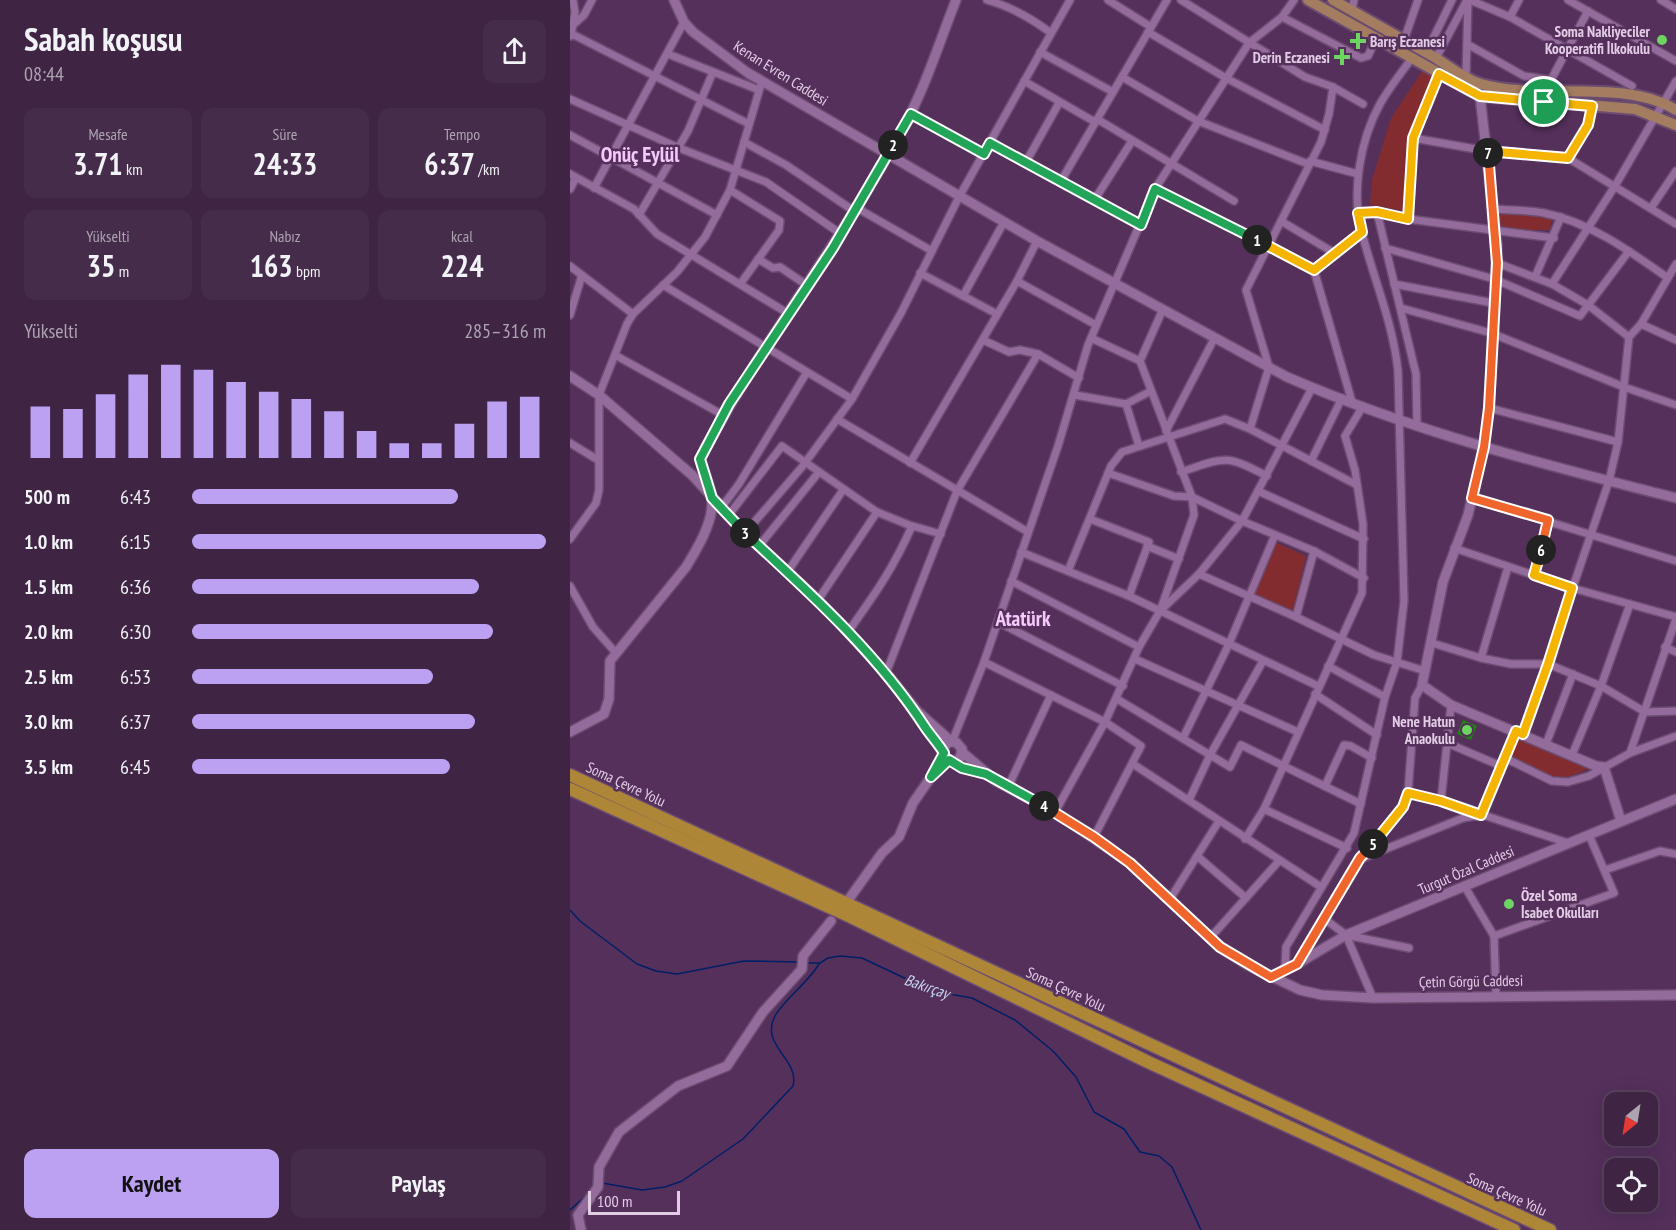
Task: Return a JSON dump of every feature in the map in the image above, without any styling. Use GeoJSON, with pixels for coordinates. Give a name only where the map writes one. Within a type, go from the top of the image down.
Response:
{"type":"FeatureCollection","features":[{"type":"Feature","properties":{"kind":"highway","name":"Soma Çevre Yolu"},"geometry":{"type":"LineString","coordinates":[[570,775],[1550,1230]]}},
{"type":"Feature","properties":{"kind":"highway","name":"Soma Çevre Yolu"},"geometry":{"type":"LineString","coordinates":[[570,789],[850,917],[1148,1062],[1514,1230]]}},
{"type":"Feature","properties":{"kind":"main road"},"geometry":{"type":"LineString","coordinates":[[1308,0],[1480,96],[1635,109],[1676,125]]}},
{"type":"Feature","properties":{"kind":"main road"},"geometry":{"type":"LineString","coordinates":[[1334,0],[1353,5],[1404,40],[1466,78],[1481,84],[1545,91],[1625,94],[1664,102],[1676,110]]}},
{"type":"Feature","properties":{"kind":"street"},"geometry":{"type":"LineString","coordinates":[[571,31],[573,0]]}},
{"type":"Feature","properties":{"kind":"street"},"geometry":{"type":"LineString","coordinates":[[571,31],[592,0]]}},
{"type":"Feature","properties":{"kind":"street","name":"Kenan Evren Caddesi"},"geometry":{"type":"LineString","coordinates":[[674,0],[684,22],[760,86],[1214,339],[1269,367],[1312,388],[1417,426],[1484,447],[1676,498]]}},
{"type":"Feature","properties":{"kind":"street"},"geometry":{"type":"LineString","coordinates":[[570,732],[604,714],[609,699],[610,661],[691,559],[712,510],[712,498],[700,459],[723,415],[856,210],[911,114],[956,0]]}},
{"type":"Feature","properties":{"kind":"street"},"geometry":{"type":"LineString","coordinates":[[987,0],[1029,16],[1051,33]]}},
{"type":"Feature","properties":{"kind":"street"},"geometry":{"type":"LineString","coordinates":[[745,533],[806,461],[852,399],[892,330],[959,197],[1070,0]]}},
{"type":"Feature","properties":{"kind":"street"},"geometry":{"type":"LineString","coordinates":[[1108,0],[1226,78],[1325,130]]}},
{"type":"Feature","properties":{"kind":"street"},"geometry":{"type":"LineString","coordinates":[[1061,181],[1167,0]]}},
{"type":"Feature","properties":{"kind":"street"},"geometry":{"type":"LineString","coordinates":[[1181,0],[1305,77],[1333,87],[1363,104]]}},
{"type":"Feature","properties":{"kind":"street"},"geometry":{"type":"LineString","coordinates":[[948,758],[944,747],[952,742],[984,662],[1075,395],[1091,338],[1155,189],[1249,43],[1282,17],[1294,0]]}},
{"type":"Feature","properties":{"kind":"street"},"geometry":{"type":"LineString","coordinates":[[1404,40],[1418,0]]}},
{"type":"Feature","properties":{"kind":"street"},"geometry":{"type":"LineString","coordinates":[[1426,52],[1452,0]]}},
{"type":"Feature","properties":{"kind":"street"},"geometry":{"type":"LineString","coordinates":[[1468,0],[1510,17],[1632,86]]}},
{"type":"Feature","properties":{"kind":"street"},"geometry":{"type":"LineString","coordinates":[[1466,78],[1468,0]]}},
{"type":"Feature","properties":{"kind":"street"},"geometry":{"type":"LineString","coordinates":[[1436,58],[1468,0]]}},
{"type":"Feature","properties":{"kind":"street"},"geometry":{"type":"LineString","coordinates":[[1510,17],[1519,0]]}},
{"type":"Feature","properties":{"kind":"street"},"geometry":{"type":"LineString","coordinates":[[1568,0],[1676,62]]}},
{"type":"Feature","properties":{"kind":"street"},"geometry":{"type":"LineString","coordinates":[[1661,0],[1676,9]]}},
{"type":"Feature","properties":{"kind":"street"},"geometry":{"type":"LineString","coordinates":[[1545,91],[1588,11]]}},
{"type":"Feature","properties":{"kind":"street"},"geometry":{"type":"LineString","coordinates":[[1282,17],[1361,58],[1368,56],[1376,38]]}},
{"type":"Feature","properties":{"kind":"street"},"geometry":{"type":"LineString","coordinates":[[594,188],[684,22]]}},
{"type":"Feature","properties":{"kind":"street"},"geometry":{"type":"LineString","coordinates":[[571,31],[750,124]]}},
{"type":"Feature","properties":{"kind":"street"},"geometry":{"type":"LineString","coordinates":[[1467,44],[1524,76],[1551,80]]}},
{"type":"Feature","properties":{"kind":"street"},"geometry":{"type":"LineString","coordinates":[[1040,52],[1113,92]]}},
{"type":"Feature","properties":{"kind":"street"},"geometry":{"type":"LineString","coordinates":[[570,539],[596,503],[600,490],[599,395],[615,355],[633,314],[663,285],[705,237],[730,190],[760,86],[713,72],[668,54]]}},
{"type":"Feature","properties":{"kind":"street"},"geometry":{"type":"LineString","coordinates":[[1285,969],[1286,947],[1354,833],[1385,697],[1397,662],[1404,601],[1400,419],[1395,348],[1362,232],[1358,213],[1358,174],[1372,120],[1380,103],[1412,58]]}},
{"type":"Feature","properties":{"kind":"street"},"geometry":{"type":"LineString","coordinates":[[639,215],[679,148],[713,72]]}},
{"type":"Feature","properties":{"kind":"street"},"geometry":{"type":"LineString","coordinates":[[1408,219],[1413,138],[1439,74]]}},
{"type":"Feature","properties":{"kind":"street"},"geometry":{"type":"LineString","coordinates":[[1122,77],[1198,121],[1309,163],[1358,174]]}},
{"type":"Feature","properties":{"kind":"street"},"geometry":{"type":"LineString","coordinates":[[1024,81],[1234,201]]}},
{"type":"Feature","properties":{"kind":"street"},"geometry":{"type":"LineString","coordinates":[[1552,284],[1615,186],[1676,81]]}},
{"type":"Feature","properties":{"kind":"street"},"geometry":{"type":"LineString","coordinates":[[1250,429],[1269,367],[1246,290],[1325,130],[1333,87]]}},
{"type":"Feature","properties":{"kind":"street"},"geometry":{"type":"LineString","coordinates":[[1297,964],[1326,920],[1360,858],[1403,807],[1408,793],[1415,698],[1422,684],[1432,643],[1443,582],[1472,498],[1484,447],[1489,408],[1491,333],[1497,263],[1480,96]]}},
{"type":"Feature","properties":{"kind":"street"},"geometry":{"type":"LineString","coordinates":[[570,99],[783,191],[841,234]]}},
{"type":"Feature","properties":{"kind":"street"},"geometry":{"type":"LineString","coordinates":[[1026,162],[1059,103]]}},
{"type":"Feature","properties":{"kind":"street"},"geometry":{"type":"LineString","coordinates":[[1568,158],[1588,125],[1592,106]]}},
{"type":"Feature","properties":{"kind":"street"},"geometry":{"type":"LineString","coordinates":[[911,114],[984,154]]}},
{"type":"Feature","properties":{"kind":"street"},"geometry":{"type":"LineString","coordinates":[[570,135],[717,214]]}},
{"type":"Feature","properties":{"kind":"street"},"geometry":{"type":"LineString","coordinates":[[1413,138],[1487,151],[1568,158],[1676,224]]}},
{"type":"Feature","properties":{"kind":"street"},"geometry":{"type":"LineString","coordinates":[[1095,199],[1132,141]]}},
{"type":"Feature","properties":{"kind":"street"},"geometry":{"type":"LineString","coordinates":[[744,142],[786,165],[856,210],[932,251]]}},
{"type":"Feature","properties":{"kind":"street"},"geometry":{"type":"LineString","coordinates":[[990,143],[1141,225]]}},
{"type":"Feature","properties":{"kind":"street"},"geometry":{"type":"LineString","coordinates":[[1651,208],[1676,171]]}},
{"type":"Feature","properties":{"kind":"street"},"geometry":{"type":"LineString","coordinates":[[570,189],[573,176],[634,209],[657,234],[789,314]]}},
{"type":"Feature","properties":{"kind":"street"},"geometry":{"type":"LineString","coordinates":[[1155,189],[1314,270],[1352,402]]}},
{"type":"Feature","properties":{"kind":"street"},"geometry":{"type":"LineString","coordinates":[[730,190],[780,220],[778,230],[741,284]]}},
{"type":"Feature","properties":{"kind":"street"},"geometry":{"type":"LineString","coordinates":[[1493,209],[1543,213],[1561,217],[1588,228],[1629,251],[1668,278]]}},
{"type":"Feature","properties":{"kind":"street"},"geometry":{"type":"LineString","coordinates":[[1358,213],[1377,212],[1408,219],[1554,238]]}},
{"type":"Feature","properties":{"kind":"street"},"geometry":{"type":"LineString","coordinates":[[1377,212],[1416,374],[1417,426]]}},
{"type":"Feature","properties":{"kind":"street"},"geometry":{"type":"LineString","coordinates":[[1535,277],[1554,238],[1561,217]]}},
{"type":"Feature","properties":{"kind":"street"},"geometry":{"type":"LineString","coordinates":[[1281,221],[1336,254]]}},
{"type":"Feature","properties":{"kind":"street"},"geometry":{"type":"LineString","coordinates":[[963,296],[1004,222]]}},
{"type":"Feature","properties":{"kind":"street"},"geometry":{"type":"LineString","coordinates":[[1314,270],[1362,232]]}},
{"type":"Feature","properties":{"kind":"street"},"geometry":{"type":"LineString","coordinates":[[910,464],[1017,281],[1037,241]]}},
{"type":"Feature","properties":{"kind":"street"},"geometry":{"type":"LineString","coordinates":[[1386,248],[1494,279],[1580,316],[1629,251]]}},
{"type":"Feature","properties":{"kind":"street"},"geometry":{"type":"LineString","coordinates":[[758,259],[773,268],[780,267],[808,286]]}},
{"type":"Feature","properties":{"kind":"street"},"geometry":{"type":"LineString","coordinates":[[1497,263],[1552,284],[1588,305],[1629,337]]}},
{"type":"Feature","properties":{"kind":"street"},"geometry":{"type":"LineString","coordinates":[[1481,815],[1548,664],[1609,481],[1618,442],[1629,337],[1641,324],[1676,264]]}},
{"type":"Feature","properties":{"kind":"street"},"geometry":{"type":"LineString","coordinates":[[570,266],[633,314]]}},
{"type":"Feature","properties":{"kind":"street"},"geometry":{"type":"LineString","coordinates":[[920,273],[997,314]]}},
{"type":"Feature","properties":{"kind":"street"},"geometry":{"type":"LineString","coordinates":[[570,315],[582,275]]}},
{"type":"Feature","properties":{"kind":"street"},"geometry":{"type":"LineString","coordinates":[[1017,281],[1096,325]]}},
{"type":"Feature","properties":{"kind":"street"},"geometry":{"type":"LineString","coordinates":[[1394,284],[1493,303]]}},
{"type":"Feature","properties":{"kind":"street"},"geometry":{"type":"LineString","coordinates":[[663,285],[852,399]]}},
{"type":"Feature","properties":{"kind":"street"},"geometry":{"type":"LineString","coordinates":[[1401,308],[1491,333],[1624,387],[1676,405]]}},
{"type":"Feature","properties":{"kind":"street"},"geometry":{"type":"LineString","coordinates":[[1055,812],[1105,722],[1139,647],[1160,611],[1194,515],[1192,497],[1140,361],[1163,309]]}},
{"type":"Feature","properties":{"kind":"street"},"geometry":{"type":"LineString","coordinates":[[1641,324],[1676,340]]}},
{"type":"Feature","properties":{"kind":"street"},"geometry":{"type":"LineString","coordinates":[[1091,338],[1140,361]]}},
{"type":"Feature","properties":{"kind":"street"},"geometry":{"type":"LineString","coordinates":[[1168,434],[1214,339]]}},
{"type":"Feature","properties":{"kind":"street"},"geometry":{"type":"LineString","coordinates":[[983,340],[1009,352],[1020,350],[1038,354],[1079,378]]}},
{"type":"Feature","properties":{"kind":"street"},"geometry":{"type":"LineString","coordinates":[[886,673],[957,491],[1038,354]]}},
{"type":"Feature","properties":{"kind":"street"},"geometry":{"type":"LineString","coordinates":[[615,355],[723,415]]}},
{"type":"Feature","properties":{"kind":"street"},"geometry":{"type":"LineString","coordinates":[[725,512],[807,372]]}},
{"type":"Feature","properties":{"kind":"street"},"geometry":{"type":"LineString","coordinates":[[570,376],[599,395],[692,475],[745,533],[818,600],[886,673],[917,711],[948,758],[962,768],[986,774]]}},
{"type":"Feature","properties":{"kind":"street"},"geometry":{"type":"LineString","coordinates":[[1160,611],[1199,574],[1242,521],[1312,388]]}},
{"type":"Feature","properties":{"kind":"street"},"geometry":{"type":"LineString","coordinates":[[1075,395],[1126,404],[1151,391]]}},
{"type":"Feature","properties":{"kind":"street"},"geometry":{"type":"LineString","coordinates":[[1311,461],[1342,398]]}},
{"type":"Feature","properties":{"kind":"street"},"geometry":{"type":"LineString","coordinates":[[1126,404],[1139,446]]}},
{"type":"Feature","properties":{"kind":"street"},"geometry":{"type":"LineString","coordinates":[[1245,839],[1264,809],[1362,593],[1364,539],[1357,485],[1345,436],[1363,406]]}},
{"type":"Feature","properties":{"kind":"street"},"geometry":{"type":"LineString","coordinates":[[1489,408],[1618,442]]}},
{"type":"Feature","properties":{"kind":"street"},"geometry":{"type":"LineString","coordinates":[[837,419],[1028,532]]}},
{"type":"Feature","properties":{"kind":"street"},"geometry":{"type":"LineString","coordinates":[[1068,571],[1108,474],[1122,452],[1168,434],[1225,419],[1250,429],[1357,485]]}},
{"type":"Feature","properties":{"kind":"street"},"geometry":{"type":"LineString","coordinates":[[570,443],[598,460]]}},
{"type":"Feature","properties":{"kind":"street"},"geometry":{"type":"LineString","coordinates":[[725,512],[782,446],[877,512],[940,534]]}},
{"type":"Feature","properties":{"kind":"street"},"geometry":{"type":"LineString","coordinates":[[1181,472],[1224,459],[1236,460],[1267,476]]}},
{"type":"Feature","properties":{"kind":"street"},"geometry":{"type":"LineString","coordinates":[[759,546],[819,472]]}},
{"type":"Feature","properties":{"kind":"street"},"geometry":{"type":"LineString","coordinates":[[1108,474],[1174,496],[1192,497],[1314,551],[1364,578]]}},
{"type":"Feature","properties":{"kind":"street"},"geometry":{"type":"LineString","coordinates":[[788,571],[843,490]]}},
{"type":"Feature","properties":{"kind":"street"},"geometry":{"type":"LineString","coordinates":[[1258,491],[1364,539]]}},
{"type":"Feature","properties":{"kind":"street"},"geometry":{"type":"LineString","coordinates":[[1472,498],[1676,561]]}},
{"type":"Feature","properties":{"kind":"street"},"geometry":{"type":"LineString","coordinates":[[818,600],[877,512]]}},
{"type":"Feature","properties":{"kind":"street"},"geometry":{"type":"LineString","coordinates":[[1089,519],[1149,542],[1129,596]]}},
{"type":"Feature","properties":{"kind":"street"},"geometry":{"type":"LineString","coordinates":[[1534,575],[1548,520]]}},
{"type":"Feature","properties":{"kind":"street"},"geometry":{"type":"LineString","coordinates":[[848,632],[896,563],[912,526]]}},
{"type":"Feature","properties":{"kind":"street"},"geometry":{"type":"LineString","coordinates":[[1183,738],[1229,644],[1275,535]]}},
{"type":"Feature","properties":{"kind":"street"},"geometry":{"type":"LineString","coordinates":[[1147,546],[1179,559]]}},
{"type":"Feature","properties":{"kind":"street"},"geometry":{"type":"LineString","coordinates":[[1454,548],[1572,588],[1676,618],[1630,753]]}},
{"type":"Feature","properties":{"kind":"street"},"geometry":{"type":"LineString","coordinates":[[1296,616],[1314,551]]}},
{"type":"Feature","properties":{"kind":"street"},"geometry":{"type":"LineString","coordinates":[[1021,552],[1129,596],[1318,686]]}},
{"type":"Feature","properties":{"kind":"street"},"geometry":{"type":"LineString","coordinates":[[1481,658],[1508,567]]}},
{"type":"Feature","properties":{"kind":"street"},"geometry":{"type":"LineString","coordinates":[[1199,574],[1296,616],[1374,655],[1425,672]]}},
{"type":"Feature","properties":{"kind":"street"},"geometry":{"type":"LineString","coordinates":[[1011,581],[1139,647]]}},
{"type":"Feature","properties":{"kind":"street"},"geometry":{"type":"LineString","coordinates":[[570,586],[593,627],[616,653]]}},
{"type":"Feature","properties":{"kind":"street"},"geometry":{"type":"LineString","coordinates":[[1572,755],[1601,686],[1630,604]]}},
{"type":"Feature","properties":{"kind":"street"},"geometry":{"type":"LineString","coordinates":[[998,622],[1123,686]]}},
{"type":"Feature","properties":{"kind":"street"},"geometry":{"type":"LineString","coordinates":[[1432,643],[1481,658],[1511,664],[1548,664],[1601,686],[1645,712],[1676,711]]}},
{"type":"Feature","properties":{"kind":"street"},"geometry":{"type":"LineString","coordinates":[[1665,647],[1676,652]]}},
{"type":"Feature","properties":{"kind":"street"},"geometry":{"type":"LineString","coordinates":[[1135,659],[1298,732]]}},
{"type":"Feature","properties":{"kind":"street"},"geometry":{"type":"LineString","coordinates":[[1189,800],[1210,756],[1263,661]]}},
{"type":"Feature","properties":{"kind":"street"},"geometry":{"type":"LineString","coordinates":[[984,662],[1105,722],[1141,746],[1094,837]]}},
{"type":"Feature","properties":{"kind":"street"},"geometry":{"type":"LineString","coordinates":[[1328,666],[1385,697]]}},
{"type":"Feature","properties":{"kind":"street"},"geometry":{"type":"LineString","coordinates":[[1546,744],[1573,674]]}},
{"type":"Feature","properties":{"kind":"street"},"geometry":{"type":"LineString","coordinates":[[1422,684],[1451,705],[1604,768],[1622,821]]}},
{"type":"Feature","properties":{"kind":"street"},"geometry":{"type":"LineString","coordinates":[[1315,694],[1377,735]]}},
{"type":"Feature","properties":{"kind":"street"},"geometry":{"type":"LineString","coordinates":[[1008,787],[1051,695]]}},
{"type":"Feature","properties":{"kind":"street"},"geometry":{"type":"LineString","coordinates":[[1117,699],[1230,767],[1241,744],[1361,804]]}},
{"type":"Feature","properties":{"kind":"street"},"geometry":{"type":"LineString","coordinates":[[1441,801],[1451,705]]}},
{"type":"Feature","properties":{"kind":"street"},"geometry":{"type":"LineString","coordinates":[[849,899],[885,850],[899,837],[912,807],[931,777],[948,758],[960,758],[961,746],[952,742],[917,711]]}},
{"type":"Feature","properties":{"kind":"street"},"geometry":{"type":"LineString","coordinates":[[1505,758],[1558,783],[1568,782],[1589,776],[1630,753],[1676,736]]}},
{"type":"Feature","properties":{"kind":"street"},"geometry":{"type":"LineString","coordinates":[[1447,743],[1501,766]]}},
{"type":"Feature","properties":{"kind":"street"},"geometry":{"type":"LineString","coordinates":[[1325,786],[1344,745],[1351,746],[1372,758]]}},
{"type":"Feature","properties":{"kind":"street"},"geometry":{"type":"LineString","coordinates":[[962,752],[986,774]]}},
{"type":"Feature","properties":{"kind":"street"},"geometry":{"type":"LineString","coordinates":[[1133,764],[1322,887]]}},
{"type":"Feature","properties":{"kind":"street","name":"Çetin Görgü Caddesi"},"geometry":{"type":"LineString","coordinates":[[986,774],[1055,812],[1094,837],[1130,863],[1210,938],[1246,964],[1300,990],[1322,995],[1373,998],[1676,994]]}},
{"type":"Feature","properties":{"kind":"street"},"geometry":{"type":"LineString","coordinates":[[1408,793],[1441,801],[1568,843]]}},
{"type":"Feature","properties":{"kind":"street","name":"Turgut Özal Caddesi"},"geometry":{"type":"LineString","coordinates":[[1271,977],[1346,935],[1676,799]]}},
{"type":"Feature","properties":{"kind":"street"},"geometry":{"type":"LineString","coordinates":[[1264,809],[1347,848]]}},
{"type":"Feature","properties":{"kind":"street"},"geometry":{"type":"LineString","coordinates":[[1360,858],[1463,818],[1481,815]]}},
{"type":"Feature","properties":{"kind":"street"},"geometry":{"type":"LineString","coordinates":[[1170,899],[1219,821]]}},
{"type":"Feature","properties":{"kind":"street"},"geometry":{"type":"LineString","coordinates":[[1494,936],[1614,893],[1589,835]]}},
{"type":"Feature","properties":{"kind":"street"},"geometry":{"type":"LineString","coordinates":[[1605,870],[1660,851],[1676,854]]}},
{"type":"Feature","properties":{"kind":"street"},"geometry":{"type":"LineString","coordinates":[[1197,856],[1246,898]]}},
{"type":"Feature","properties":{"kind":"street"},"geometry":{"type":"LineString","coordinates":[[1210,938],[1279,861]]}},
{"type":"Feature","properties":{"kind":"street"},"geometry":{"type":"LineString","coordinates":[[1465,887],[1494,936],[1496,995]]}},
{"type":"Feature","properties":{"kind":"street"},"geometry":{"type":"LineString","coordinates":[[1326,920],[1346,935],[1409,948]]}},
{"type":"Feature","properties":{"kind":"street"},"geometry":{"type":"LineString","coordinates":[[581,1230],[578,1215],[598,1182],[599,1167],[619,1132],[678,1086],[728,1066],[763,1012],[802,969],[803,956],[831,921]]}},
{"type":"Feature","properties":{"kind":"street"},"geometry":{"type":"LineString","coordinates":[[1346,935],[1373,998]]}},
{"type":"Feature","properties":{"kind":"shaded area"},"geometry":{"type":"Polygon","coordinates":[[[1423,70],[1433,76],[1411,128],[1405,211],[1370,205],[1372,180],[1391,118],[1423,70]]]}},
{"type":"Feature","properties":{"kind":"shaded area"},"geometry":{"type":"Polygon","coordinates":[[[1503,212],[1552,216],[1550,230],[1501,230],[1499,217],[1503,212]]]}},
{"type":"Feature","properties":{"kind":"shaded area"},"geometry":{"type":"Polygon","coordinates":[[[1275,542],[1306,556],[1293,611],[1254,594],[1275,542]]]}},
{"type":"Feature","properties":{"kind":"shaded area"},"geometry":{"type":"Polygon","coordinates":[[[1520,734],[1592,767],[1567,777],[1541,773],[1509,756],[1520,734]]]}},
{"type":"Feature","properties":{"kind":"building","name":"Nene Hatun Anaokulu"},"geometry":{"type":"Polygon","coordinates":[[[1463,720],[1477,726],[1471,740],[1457,734],[1463,720]]]}},
{"type":"Feature","properties":{"kind":"waterway","name":"Bakırçay"},"geometry":{"type":"LineString","coordinates":[[570,910],[580,921],[637,964],[656,971],[677,974],[744,961],[798,962]]}},
{"type":"Feature","properties":{"kind":"waterway","name":"Bakırçay"},"geometry":{"type":"LineString","coordinates":[[806,963],[820,963],[828,958],[840,956],[862,958],[932,991],[972,998],[1015,1020],[1053,1051],[1076,1077],[1094,1112],[1124,1129],[1140,1152],[1159,1156],[1172,1167],[1201,1230]]}},
{"type":"Feature","properties":{"kind":"waterway"},"geometry":{"type":"LineString","coordinates":[[602,1183],[642,1190],[665,1187],[682,1181],[743,1139],[793,1086],[794,1077],[791,1068],[776,1045],[771,1028],[777,1012],[819,964]]}},
{"type":"Feature","properties":{"kind":"waterway"},"geometry":{"type":"LineString","coordinates":[[570,1210],[589,1193]]}},
{"type":"Feature","properties":{"kind":"place","name":"Soma Nakliyeciler Kooperatifi İlkokulu"},"geometry":{"type":"Point","coordinates":[1662,40]}},
{"type":"Feature","properties":{"kind":"place","name":"Barış Eczanesi"},"geometry":{"type":"Point","coordinates":[1358,41]}},
{"type":"Feature","properties":{"kind":"place","name":"Derin Eczanesi"},"geometry":{"type":"Point","coordinates":[1342,57]}},
{"type":"Feature","properties":{"kind":"place","name":"Nene Hatun Anaokulu"},"geometry":{"type":"Point","coordinates":[1467,730]}},
{"type":"Feature","properties":{"kind":"place","name":"Özel Soma İsabet Okulları"},"geometry":{"type":"Point","coordinates":[1509,904]}},
{"type":"Feature","properties":{"kind":"district","name":"Onüç Eylül"},"geometry":{"type":"Point","coordinates":[640,154]}},
{"type":"Feature","properties":{"kind":"district","name":"Atatürk"},"geometry":{"type":"Point","coordinates":[1023,618]}},
{"type":"Feature","properties":{"kind":"route"},"geometry":{"type":"LineString","coordinates":[[1439,74],[1480,96],[1544,102],[1592,106],[1591,116],[1582,137],[1568,158],[1487,151],[1497,263],[1491,333],[1489,408],[1484,447],[1472,498],[1548,520],[1534,575],[1572,588],[1523,734],[1516,731],[1481,815],[1441,801],[1408,793],[1403,807],[1393,821],[1360,858],[1321,928],[1297,964],[1271,977],[1220,947],[1130,863],[1055,812],[986,774],[972,768],[962,768],[951,760],[931,777],[944,753],[921,721],[917,711],[886,673],[818,600],[745,533],[712,498],[700,459],[729,404],[833,248],[911,114],[984,154],[990,143],[1141,225],[1155,189],[1314,270],[1362,232],[1358,213],[1377,212],[1408,219],[1413,138],[1439,74]]}}]}
